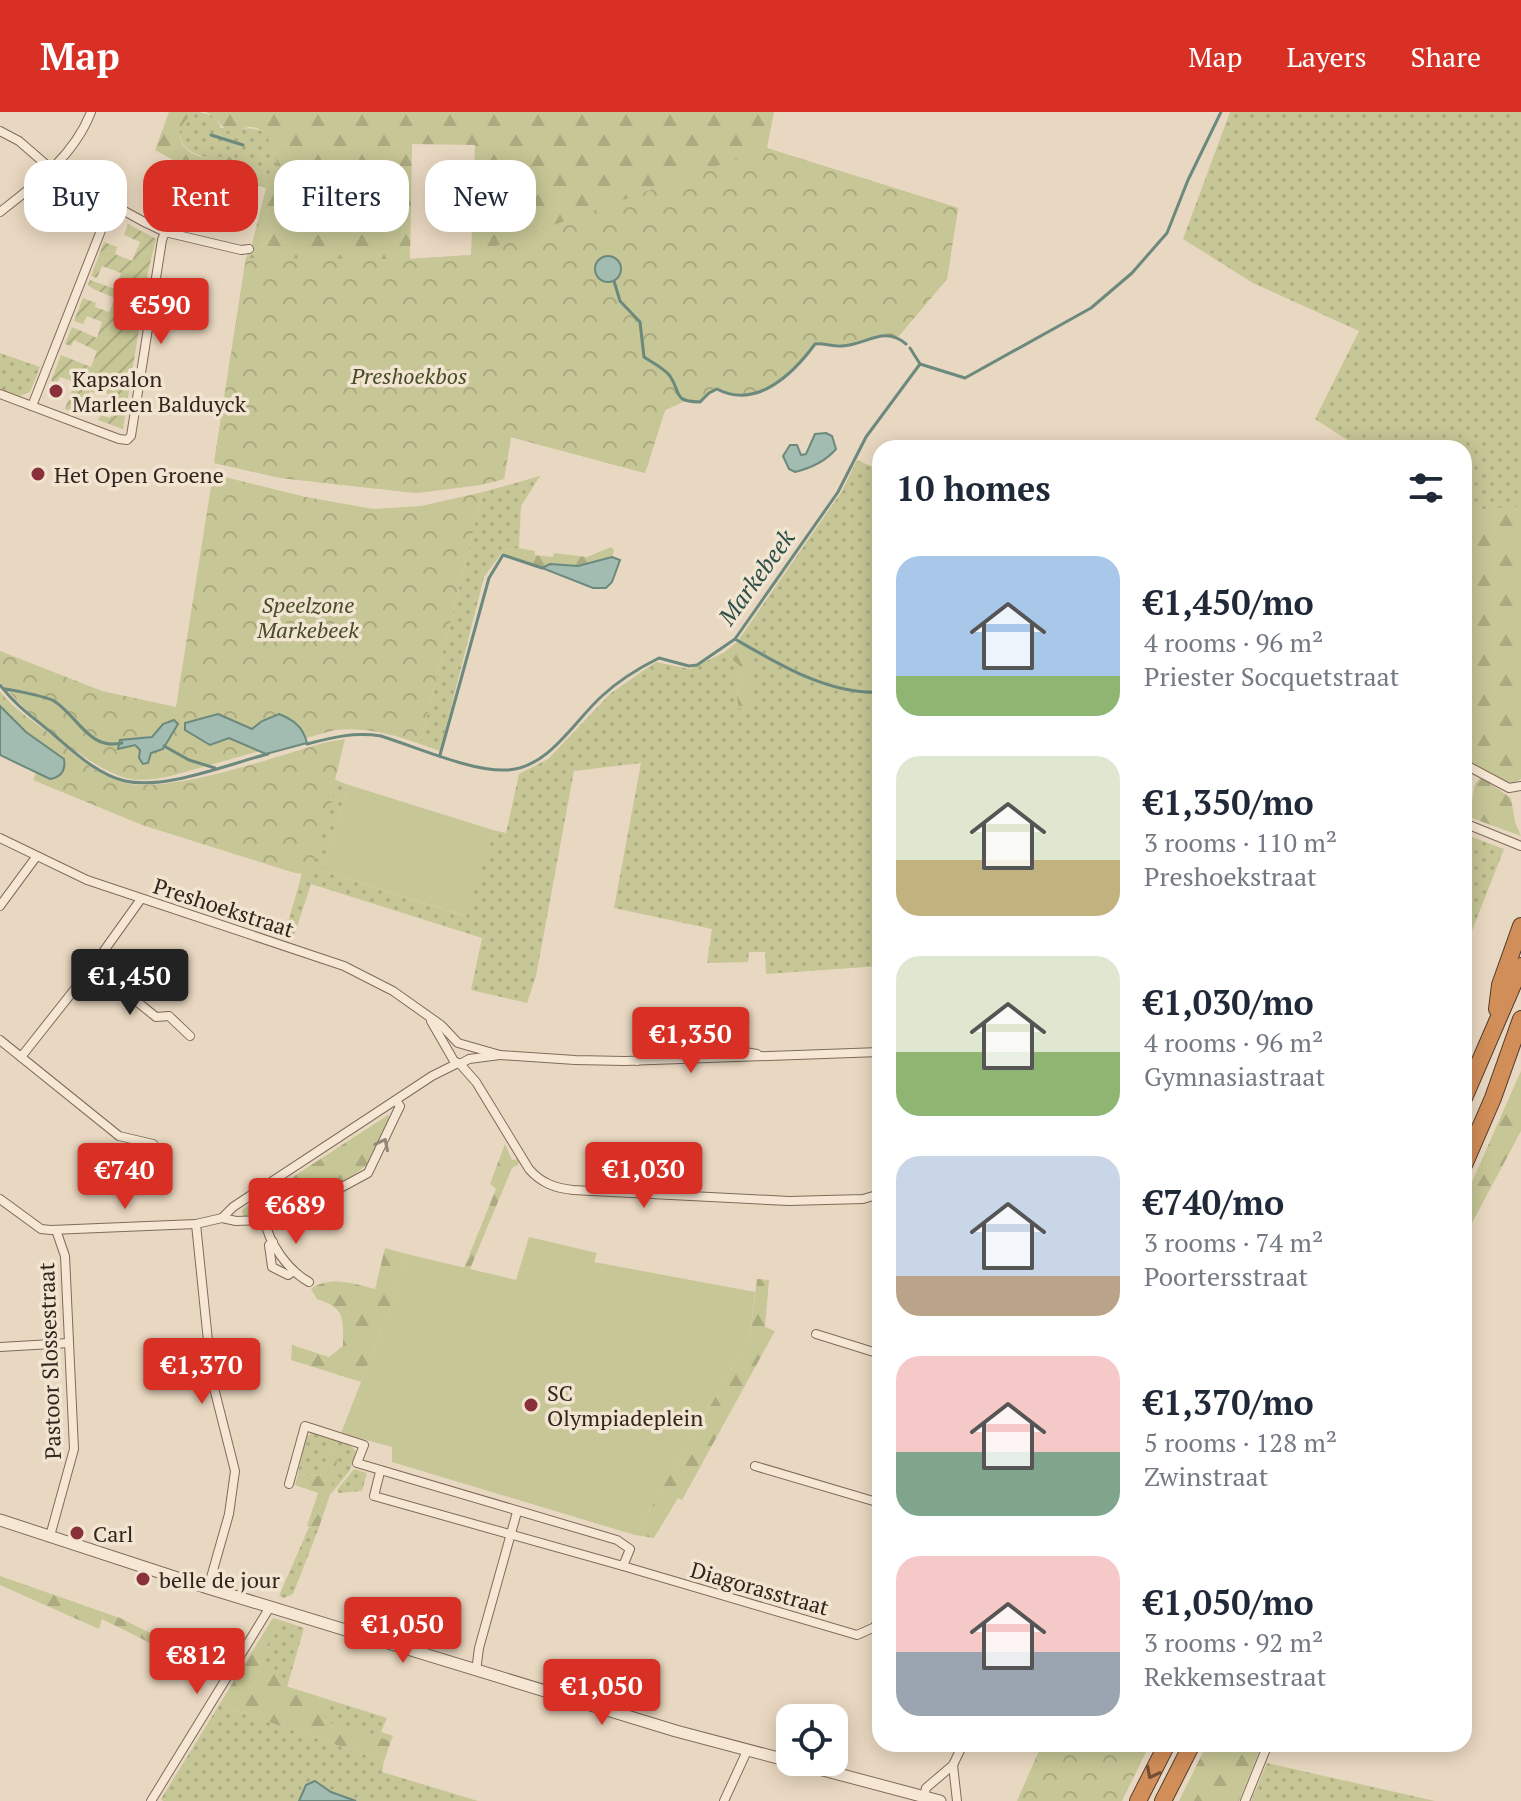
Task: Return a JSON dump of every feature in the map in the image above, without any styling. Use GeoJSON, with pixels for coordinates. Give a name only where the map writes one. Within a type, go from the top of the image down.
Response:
{"type":"FeatureCollection","features":[{"type":"Feature","properties":{"kind":"highway"},"geometry":{"type":"LineString","coordinates":[[1494,1030],[1500,985],[1521,926]]}},
{"type":"Feature","properties":{"kind":"highway"},"geometry":{"type":"LineString","coordinates":[[1472,1080],[1521,966]]}},
{"type":"Feature","properties":{"kind":"highway"},"geometry":{"type":"LineString","coordinates":[[1472,1147],[1521,1019]]}},
{"type":"Feature","properties":{"kind":"highway"},"geometry":{"type":"LineString","coordinates":[[1493,1098],[1521,1046]]}},
{"type":"Feature","properties":{"kind":"highway"},"geometry":{"type":"LineString","coordinates":[[1138,1801],[1163,1752]]}},
{"type":"Feature","properties":{"kind":"highway"},"geometry":{"type":"LineString","coordinates":[[1163,1801],[1188,1752]]}},
{"type":"Feature","properties":{"kind":"street"},"geometry":{"type":"LineString","coordinates":[[60,160],[91,112]]}},
{"type":"Feature","properties":{"kind":"street"},"geometry":{"type":"LineString","coordinates":[[0,131],[19,141],[42,160]]}},
{"type":"Feature","properties":{"kind":"street"},"geometry":{"type":"LineString","coordinates":[[0,212],[24,193]]}},
{"type":"Feature","properties":{"kind":"street"},"geometry":{"type":"LineString","coordinates":[[32,406],[100,232]]}},
{"type":"Feature","properties":{"kind":"street"},"geometry":{"type":"LineString","coordinates":[[0,394],[127,440],[131,436],[165,232],[241,250],[249,249]]}},
{"type":"Feature","properties":{"kind":"street"},"geometry":{"type":"LineString","coordinates":[[1472,768],[1509,788],[1521,786]]}},
{"type":"Feature","properties":{"kind":"street"},"geometry":{"type":"LineString","coordinates":[[1472,826],[1521,846]]}},
{"type":"Feature","properties":{"kind":"street","name":"Preshoekstraat"},"geometry":{"type":"LineString","coordinates":[[0,838],[87,880],[344,966],[393,991],[431,1021],[441,1025],[458,1043]]}},
{"type":"Feature","properties":{"kind":"street"},"geometry":{"type":"LineString","coordinates":[[0,906],[36,857]]}},
{"type":"Feature","properties":{"kind":"street"},"geometry":{"type":"LineString","coordinates":[[21,1057],[141,899]]}},
{"type":"Feature","properties":{"kind":"street"},"geometry":{"type":"LineString","coordinates":[[93,966],[156,1017],[169,1016],[190,1036]]}},
{"type":"Feature","properties":{"kind":"street","name":"Preshoekstraat"},"geometry":{"type":"LineString","coordinates":[[431,1021],[450,1054]]}},
{"type":"Feature","properties":{"kind":"street"},"geometry":{"type":"LineString","coordinates":[[0,1040],[119,1136],[153,1144]]}},
{"type":"Feature","properties":{"kind":"street"},"geometry":{"type":"LineString","coordinates":[[432,1076],[450,1054],[451,1048],[458,1043],[500,1055],[575,1060],[637,1061],[872,1052]]}},
{"type":"Feature","properties":{"kind":"street"},"geometry":{"type":"LineString","coordinates":[[637,1061],[652,1049],[672,1043],[696,1043],[778,1057]]}},
{"type":"Feature","properties":{"kind":"street"},"geometry":{"type":"LineString","coordinates":[[464,1061],[471,1053],[468,1046]]}},
{"type":"Feature","properties":{"kind":"street"},"geometry":{"type":"LineString","coordinates":[[450,1054],[474,1069],[476,1082],[529,1169],[545,1183],[562,1189],[789,1201],[872,1196]]}},
{"type":"Feature","properties":{"kind":"street"},"geometry":{"type":"LineString","coordinates":[[222,1218],[233,1207],[432,1076],[464,1061],[500,1055]]}},
{"type":"Feature","properties":{"kind":"street"},"geometry":{"type":"LineString","coordinates":[[0,1199],[41,1229],[196,1224],[222,1218],[236,1221],[283,1219],[368,1173],[396,1118],[400,1106],[396,1101]]}},
{"type":"Feature","properties":{"kind":"street"},"geometry":{"type":"LineString","coordinates":[[265,1220],[273,1242],[294,1271],[309,1282]]}},
{"type":"Feature","properties":{"kind":"street"},"geometry":{"type":"LineString","coordinates":[[196,1224],[212,1380],[235,1471],[229,1514],[208,1588]]}},
{"type":"Feature","properties":{"kind":"street","name":"Pastoor Slossestraat"},"geometry":{"type":"LineString","coordinates":[[50,1536],[74,1449],[65,1256],[56,1230]]}},
{"type":"Feature","properties":{"kind":"street"},"geometry":{"type":"LineString","coordinates":[[273,1242],[269,1245],[272,1267],[288,1275],[294,1271]]}},
{"type":"Feature","properties":{"kind":"street"},"geometry":{"type":"LineString","coordinates":[[816,1334],[872,1352]]}},
{"type":"Feature","properties":{"kind":"street"},"geometry":{"type":"LineString","coordinates":[[0,1347],[69,1343]]}},
{"type":"Feature","properties":{"kind":"street"},"geometry":{"type":"LineString","coordinates":[[289,1484],[305,1426],[364,1445],[357,1463],[380,1472],[625,1544],[630,1549],[623,1566],[374,1496],[380,1472]]}},
{"type":"Feature","properties":{"kind":"street"},"geometry":{"type":"LineString","coordinates":[[755,1466],[872,1501]]}},
{"type":"Feature","properties":{"kind":"street"},"geometry":{"type":"LineString","coordinates":[[472,1670],[517,1512]]}},
{"type":"Feature","properties":{"kind":"street"},"geometry":{"type":"LineString","coordinates":[[0,1520],[472,1670],[747,1751],[940,1801]]}},
{"type":"Feature","properties":{"kind":"street","name":"Diagorasstraat"},"geometry":{"type":"LineString","coordinates":[[623,1566],[857,1635],[872,1628]]}},
{"type":"Feature","properties":{"kind":"street"},"geometry":{"type":"LineString","coordinates":[[151,1801],[270,1607]]}},
{"type":"Feature","properties":{"kind":"street"},"geometry":{"type":"LineString","coordinates":[[724,1801],[747,1751]]}},
{"type":"Feature","properties":{"kind":"street"},"geometry":{"type":"LineString","coordinates":[[924,1797],[926,1788],[953,1765],[959,1752]]}},
{"type":"Feature","properties":{"kind":"street"},"geometry":{"type":"LineString","coordinates":[[1245,1801],[1265,1752]]}},
{"type":"Feature","properties":{"kind":"street"},"geometry":{"type":"LineString","coordinates":[[953,1765],[957,1801]]}},
{"type":"Feature","properties":{"kind":"green space","name":"Preshoekbos"},"geometry":{"type":"Polygon","coordinates":[[[169,112],[199,112],[190,117],[181,129],[182,143],[187,149],[203,157],[230,157],[233,160],[173,160],[155,150],[169,112]]]}},
{"type":"Feature","properties":{"kind":"green space"},"geometry":{"type":"Polygon","coordinates":[[[199,112],[214,116],[221,128],[254,129],[266,134],[276,160],[274,170],[270,174],[258,175],[258,160],[216,160],[186,148],[180,133],[181,125],[199,112]]]}},
{"type":"Feature","properties":{"kind":"green space","name":"Preshoekbos"},"geometry":{"type":"Polygon","coordinates":[[[206,112],[774,112],[767,148],[958,208],[947,279],[898,337],[878,335],[842,346],[815,344],[784,377],[759,392],[732,395],[717,389],[700,402],[685,401],[665,410],[645,473],[511,437],[504,479],[416,493],[281,478],[214,463],[246,258],[255,232],[258,232],[266,188],[258,186],[258,175],[266,175],[274,169],[274,232],[409,232],[409,160],[277,160],[264,133],[251,127],[233,134],[206,112]]]}},
{"type":"Feature","properties":{"kind":"green space"},"geometry":{"type":"Polygon","coordinates":[[[1230,112],[1521,112],[1521,508],[1472,510],[1472,440],[1348,440],[1315,419],[1359,331],[1253,283],[1183,239],[1230,112]]]}},
{"type":"Feature","properties":{"kind":"green space","name":"Preshoekbos"},"geometry":{"type":"Polygon","coordinates":[[[766,148],[958,208],[947,279],[898,337],[878,335],[842,346],[815,344],[784,377],[759,392],[732,395],[717,389],[700,402],[685,401],[665,410],[645,473],[511,437],[504,479],[416,493],[281,478],[214,463],[246,258],[410,259],[471,255],[766,148]]]}},
{"type":"Feature","properties":{"kind":"green space"},"geometry":{"type":"Polygon","coordinates":[[[128,224],[156,239],[123,429],[98,420],[101,415],[110,418],[113,412],[107,409],[111,396],[106,393],[107,389],[100,386],[94,393],[90,391],[87,399],[81,397],[76,413],[65,409],[75,382],[60,377],[57,383],[51,381],[61,355],[91,367],[97,351],[74,340],[71,346],[65,344],[72,327],[97,338],[102,322],[87,316],[83,324],[74,321],[83,298],[109,312],[115,298],[93,289],[88,285],[90,280],[140,298],[141,294],[117,286],[121,273],[102,266],[97,278],[91,276],[104,242],[117,247],[115,254],[132,261],[140,242],[124,235],[128,224]]]}},
{"type":"Feature","properties":{"kind":"green space"},"geometry":{"type":"Polygon","coordinates":[[[0,353],[40,367],[30,392],[20,396],[0,389],[0,353]]]}},
{"type":"Feature","properties":{"kind":"green space"},"geometry":{"type":"Polygon","coordinates":[[[857,460],[872,467],[872,967],[766,974],[765,952],[749,952],[748,962],[707,963],[712,929],[614,908],[641,763],[574,771],[536,976],[527,1003],[471,990],[482,938],[311,884],[293,939],[284,936],[304,867],[335,780],[349,785],[322,871],[465,916],[493,830],[506,833],[519,774],[548,759],[611,693],[656,662],[690,669],[723,653],[739,665],[737,698],[750,650],[737,642],[842,491],[857,460]]]}},
{"type":"Feature","properties":{"kind":"green space","name":"Speelzone Markebeek"},"geometry":{"type":"Polygon","coordinates":[[[213,474],[306,497],[373,509],[421,506],[483,492],[420,744],[378,732],[335,730],[167,777],[130,779],[97,765],[60,739],[0,682],[0,651],[102,691],[176,707],[213,474]]]}},
{"type":"Feature","properties":{"kind":"green space"},"geometry":{"type":"Polygon","coordinates":[[[540,476],[521,506],[519,548],[504,550],[484,577],[440,751],[420,744],[483,492],[540,476]]]}},
{"type":"Feature","properties":{"kind":"green space"},"geometry":{"type":"Polygon","coordinates":[[[1521,508],[1521,779],[1512,784],[1472,764],[1472,510],[1521,508]]]}},
{"type":"Feature","properties":{"kind":"green space"},"geometry":{"type":"Polygon","coordinates":[[[611,547],[614,550],[612,557],[578,566],[550,564],[542,568],[502,553],[519,548],[535,551],[535,555],[553,557],[554,553],[587,557],[611,547]]]}},
{"type":"Feature","properties":{"kind":"green space"},"geometry":{"type":"Polygon","coordinates":[[[737,642],[750,649],[752,707],[739,709],[739,665],[723,653],[737,642]]]}},
{"type":"Feature","properties":{"kind":"green space"},"geometry":{"type":"Polygon","coordinates":[[[0,691],[92,768],[122,782],[142,785],[194,779],[345,739],[335,780],[338,781],[310,871],[295,873],[142,825],[33,780],[36,773],[50,779],[64,759],[26,732],[0,706],[0,691]]]}},
{"type":"Feature","properties":{"kind":"green space"},"geometry":{"type":"Polygon","coordinates":[[[1481,777],[1511,798],[1521,836],[1472,818],[1475,784],[1481,777]]]}},
{"type":"Feature","properties":{"kind":"green space"},"geometry":{"type":"Polygon","coordinates":[[[349,785],[493,830],[466,916],[322,871],[349,785]]]}},
{"type":"Feature","properties":{"kind":"green space"},"geometry":{"type":"Polygon","coordinates":[[[1472,837],[1504,849],[1472,931],[1472,837]]]}},
{"type":"Feature","properties":{"kind":"green space"},"geometry":{"type":"Polygon","coordinates":[[[1521,1071],[1521,1131],[1472,1223],[1472,1182],[1521,1071]]]}},
{"type":"Feature","properties":{"kind":"green space"},"geometry":{"type":"Polygon","coordinates":[[[388,1115],[391,1120],[368,1164],[349,1179],[283,1216],[243,1216],[242,1210],[388,1115]]]}},
{"type":"Feature","properties":{"kind":"green space"},"geometry":{"type":"Polygon","coordinates":[[[505,1144],[512,1160],[519,1159],[519,1164],[512,1168],[470,1269],[464,1268],[496,1189],[490,1184],[505,1144]]]}},
{"type":"Feature","properties":{"kind":"green space","name":"SC Olympiadeplein"},"geometry":{"type":"Polygon","coordinates":[[[529,1237],[597,1253],[594,1262],[755,1292],[750,1337],[635,1535],[392,1462],[392,1447],[341,1433],[390,1308],[407,1254],[516,1280],[529,1237]]]}},
{"type":"Feature","properties":{"kind":"green space"},"geometry":{"type":"Polygon","coordinates":[[[385,1248],[407,1254],[361,1382],[291,1360],[292,1345],[329,1357],[343,1346],[341,1316],[333,1306],[317,1299],[311,1289],[334,1282],[375,1289],[385,1248]]]}},
{"type":"Feature","properties":{"kind":"green space"},"geometry":{"type":"Polygon","coordinates":[[[757,1279],[769,1280],[765,1327],[775,1331],[682,1500],[678,1498],[654,1538],[635,1535],[750,1337],[757,1279]]]}},
{"type":"Feature","properties":{"kind":"green space"},"geometry":{"type":"Polygon","coordinates":[[[312,1433],[347,1443],[356,1451],[350,1470],[330,1495],[339,1446],[332,1447],[320,1476],[298,1474],[306,1437],[312,1433]]]}},
{"type":"Feature","properties":{"kind":"green space"},"geometry":{"type":"Polygon","coordinates":[[[335,1445],[340,1446],[330,1495],[318,1530],[307,1526],[318,1493],[295,1485],[298,1474],[320,1476],[335,1445]]]}},
{"type":"Feature","properties":{"kind":"green space"},"geometry":{"type":"Polygon","coordinates":[[[354,1469],[367,1473],[362,1491],[339,1493],[337,1490],[354,1469]]]}},
{"type":"Feature","properties":{"kind":"green space"},"geometry":{"type":"Polygon","coordinates":[[[309,1527],[318,1530],[293,1594],[284,1598],[279,1596],[309,1527]]]}},
{"type":"Feature","properties":{"kind":"green space"},"geometry":{"type":"Polygon","coordinates":[[[0,1576],[120,1618],[208,1662],[204,1670],[102,1619],[99,1629],[0,1585],[0,1576]]]}},
{"type":"Feature","properties":{"kind":"green space"},"geometry":{"type":"Polygon","coordinates":[[[273,1618],[280,1620],[259,1662],[281,1672],[279,1684],[330,1700],[324,1721],[391,1741],[384,1761],[219,1705],[273,1618]]]}},
{"type":"Feature","properties":{"kind":"green space"},"geometry":{"type":"Polygon","coordinates":[[[280,1620],[304,1628],[287,1687],[278,1684],[259,1661],[280,1620]]]}},
{"type":"Feature","properties":{"kind":"green space"},"geometry":{"type":"Polygon","coordinates":[[[330,1700],[387,1718],[381,1732],[393,1736],[391,1741],[323,1721],[330,1700]]]}},
{"type":"Feature","properties":{"kind":"green space"},"geometry":{"type":"Polygon","coordinates":[[[219,1705],[384,1761],[382,1772],[478,1801],[356,1801],[331,1792],[315,1781],[299,1801],[163,1801],[161,1799],[219,1705]]]}},
{"type":"Feature","properties":{"kind":"green space"},"geometry":{"type":"Polygon","coordinates":[[[1038,1752],[1146,1752],[1122,1801],[1017,1801],[1038,1752]]]}},
{"type":"Feature","properties":{"kind":"green space"},"geometry":{"type":"Polygon","coordinates":[[[1203,1752],[1259,1752],[1239,1801],[1179,1801],[1203,1752]]]}},
{"type":"Feature","properties":{"kind":"green space"},"geometry":{"type":"Polygon","coordinates":[[[1267,1763],[1435,1801],[1251,1801],[1267,1763]]]}},
{"type":"Feature","properties":{"kind":"shaded area"},"geometry":{"type":"Polygon","coordinates":[[[608,256],[617,260],[621,269],[617,278],[608,282],[599,278],[595,269],[599,260],[608,256]]]}},
{"type":"Feature","properties":{"kind":"shaded area"},"geometry":{"type":"Polygon","coordinates":[[[815,434],[832,436],[836,449],[832,454],[807,469],[795,472],[789,469],[783,456],[790,445],[797,445],[801,455],[806,454],[815,434]]]}},
{"type":"Feature","properties":{"kind":"shaded area"},"geometry":{"type":"Polygon","coordinates":[[[612,557],[620,560],[612,582],[606,588],[593,588],[542,568],[550,564],[578,566],[612,557]]]}},
{"type":"Feature","properties":{"kind":"shaded area"},"geometry":{"type":"Polygon","coordinates":[[[0,706],[26,732],[64,759],[60,775],[50,779],[0,755],[0,706]]]}},
{"type":"Feature","properties":{"kind":"shaded area"},"geometry":{"type":"Polygon","coordinates":[[[218,714],[252,729],[279,714],[297,725],[307,743],[266,754],[229,738],[210,745],[185,730],[185,723],[218,714]]]}},
{"type":"Feature","properties":{"kind":"shaded area"},"geometry":{"type":"Polygon","coordinates":[[[174,720],[178,724],[163,749],[151,753],[148,763],[143,764],[139,758],[140,750],[135,745],[118,749],[120,740],[152,737],[163,724],[174,720]]]}},
{"type":"Feature","properties":{"kind":"shaded area"},"geometry":{"type":"Polygon","coordinates":[[[315,1781],[331,1792],[356,1801],[299,1801],[306,1785],[315,1781]]]}},
{"type":"Feature","properties":{"kind":"waterway","name":"Markebeek"},"geometry":{"type":"LineString","coordinates":[[307,744],[344,736],[381,736],[477,767],[493,770],[522,767],[536,761],[560,742],[602,696],[637,670],[659,658],[689,666],[697,665],[735,639],[838,492],[866,437],[920,364],[965,378],[1091,308],[1132,273],[1167,233],[1188,180],[1221,112]]}},
{"type":"Feature","properties":{"kind":"waterway"},"geometry":{"type":"LineString","coordinates":[[211,135],[243,145]]}},
{"type":"Feature","properties":{"kind":"waterway"},"geometry":{"type":"LineString","coordinates":[[614,281],[620,301],[640,322],[644,357],[668,373],[679,395],[685,400],[700,402],[717,389],[732,394],[759,392],[785,377],[815,344],[851,345],[882,336],[890,336],[906,344]]}},
{"type":"Feature","properties":{"kind":"waterway"},"geometry":{"type":"LineString","coordinates":[[910,348],[920,364]]}},
{"type":"Feature","properties":{"kind":"waterway"},"geometry":{"type":"LineString","coordinates":[[440,755],[489,578],[503,555],[542,568]]}},
{"type":"Feature","properties":{"kind":"waterway"},"geometry":{"type":"LineString","coordinates":[[735,639],[804,676],[842,688],[872,692]]}},
{"type":"Feature","properties":{"kind":"waterway","name":"Markebeek"},"geometry":{"type":"LineString","coordinates":[[0,685],[78,755],[105,774],[125,781],[141,783],[178,779],[268,754]]}},
{"type":"Feature","properties":{"kind":"waterway"},"geometry":{"type":"LineString","coordinates":[[5,689],[50,699],[92,737],[101,742],[122,743]]}},
{"type":"Feature","properties":{"kind":"waterway"},"geometry":{"type":"LineString","coordinates":[[164,746],[189,760],[215,768]]}},
{"type":"Feature","properties":{"kind":"place","name":"Kapsalon Marleen Balduyck"},"geometry":{"type":"Point","coordinates":[56,391]}},
{"type":"Feature","properties":{"kind":"place","name":"Het Open Groene"},"geometry":{"type":"Point","coordinates":[38,474]}},
{"type":"Feature","properties":{"kind":"place","name":"SC Olympiadeplein"},"geometry":{"type":"Point","coordinates":[531,1405]}},
{"type":"Feature","properties":{"kind":"place","name":"Carl"},"geometry":{"type":"Point","coordinates":[77,1533]}},
{"type":"Feature","properties":{"kind":"place","name":"belle de jour"},"geometry":{"type":"Point","coordinates":[143,1579]}}]}
